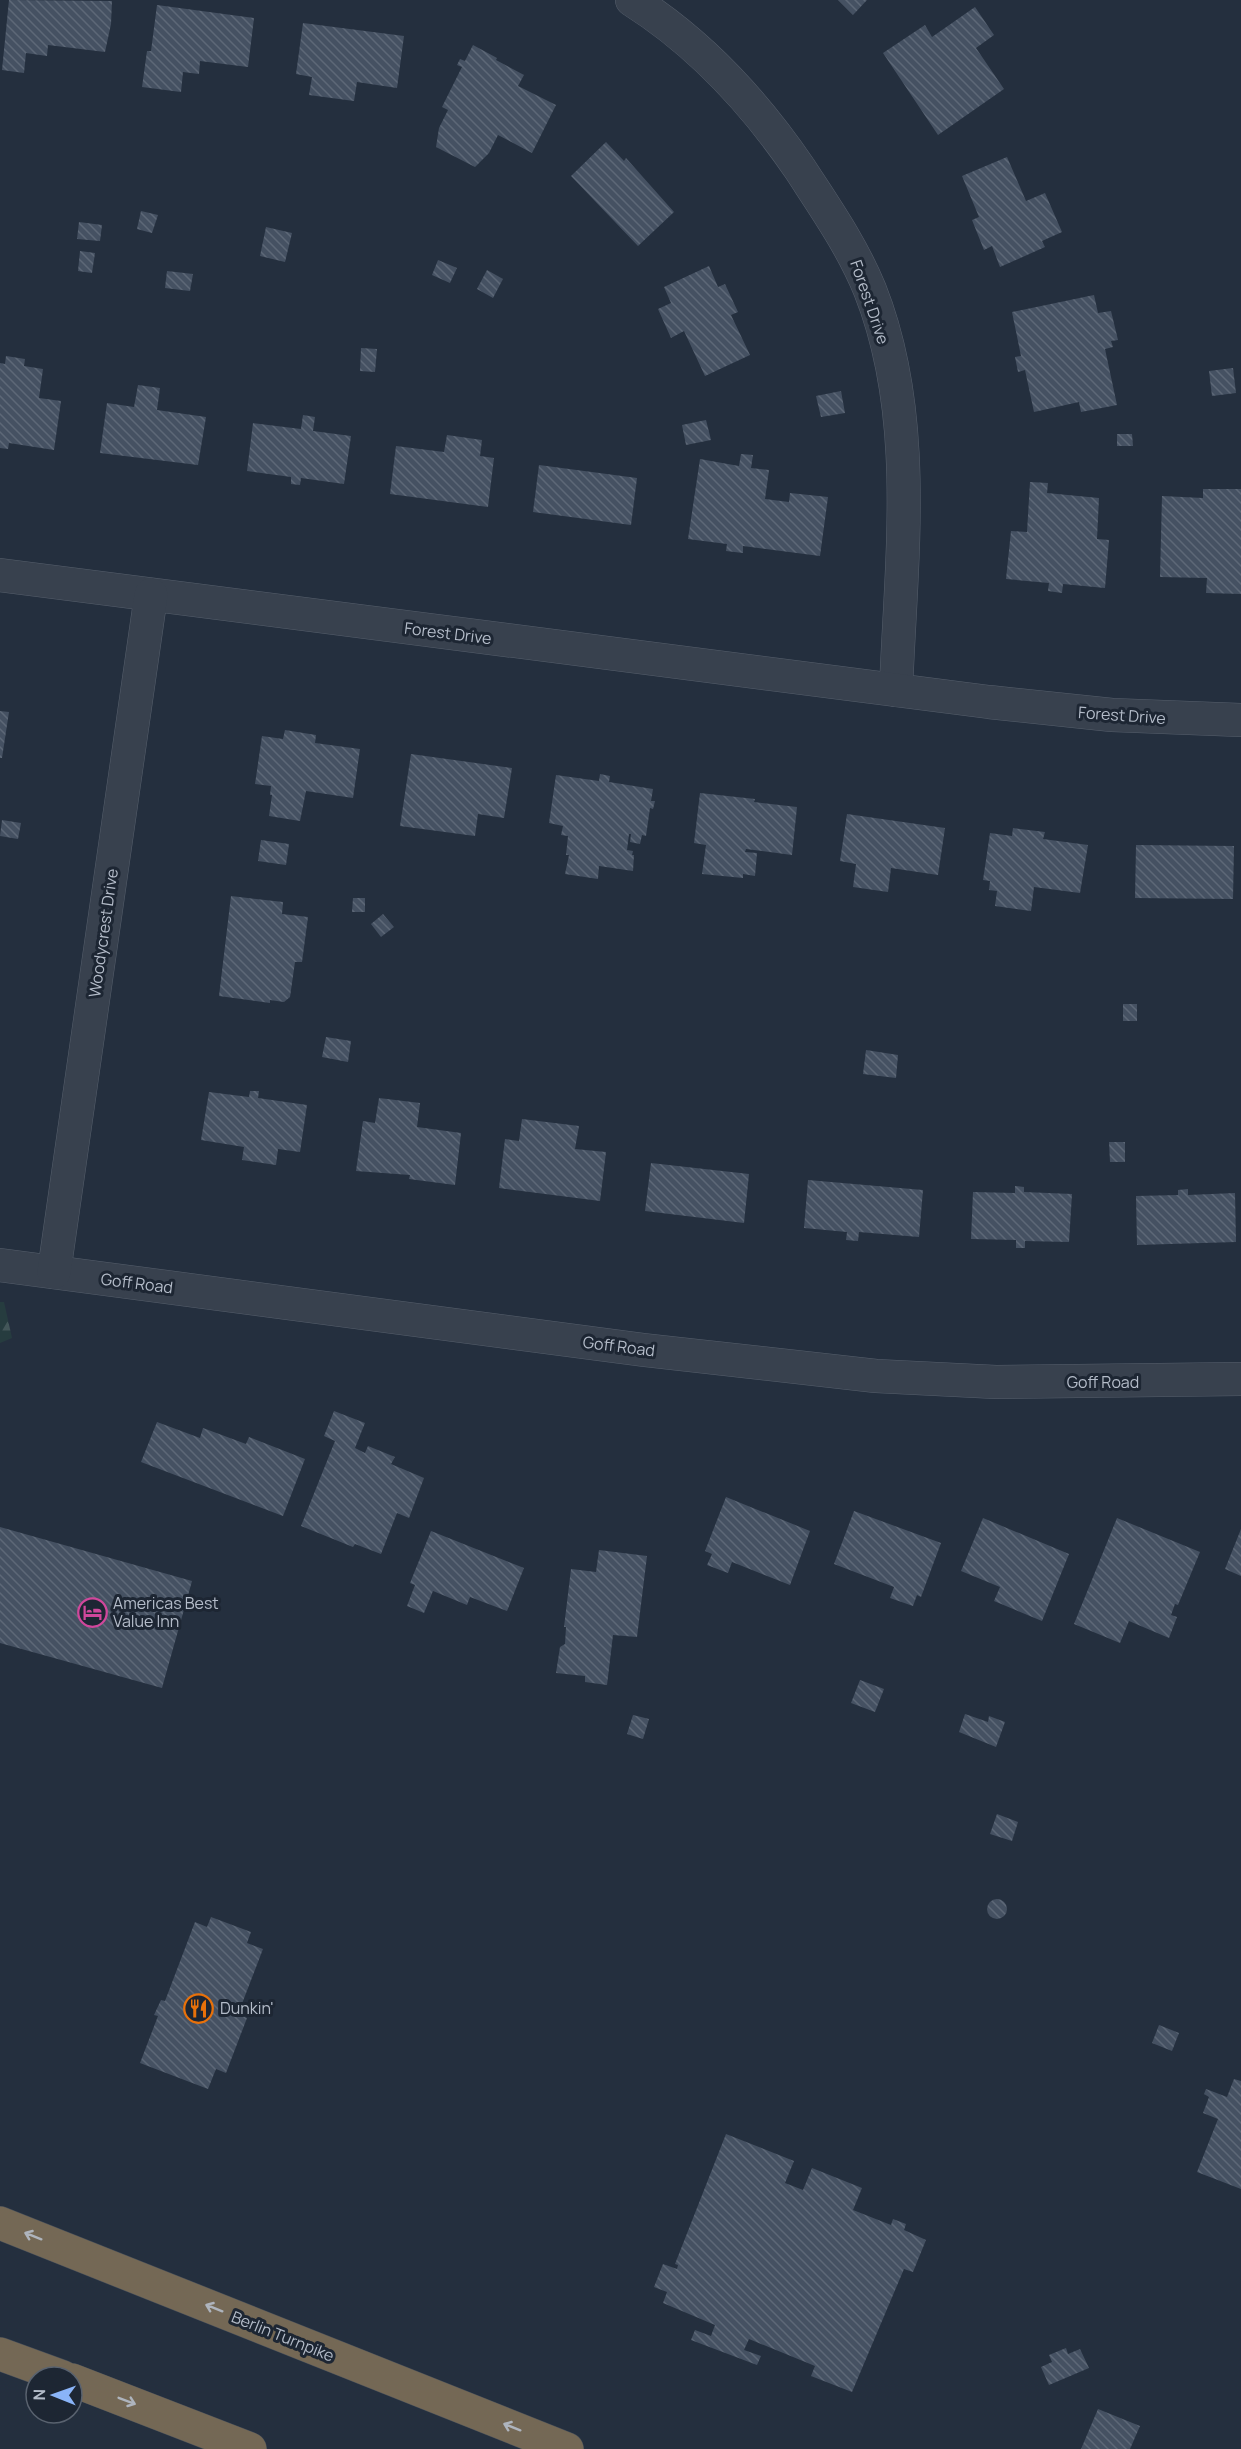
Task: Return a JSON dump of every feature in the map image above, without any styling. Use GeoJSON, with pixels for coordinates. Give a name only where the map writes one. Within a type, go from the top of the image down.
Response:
{"type":"FeatureCollection","features":[{"type":"Feature","properties":{"kind":"highway","name":"Berlin Turnpike"},"geometry":{"type":"LineString","coordinates":[[0,2223],[567,2449]]}},
{"type":"Feature","properties":{"kind":"highway"},"geometry":{"type":"LineString","coordinates":[[0,2354],[30,2365]]}},
{"type":"Feature","properties":{"kind":"highway"},"geometry":{"type":"LineString","coordinates":[[84,2385],[250,2449]]}},
{"type":"Feature","properties":{"kind":"street","name":"Forest Drive"},"geometry":{"type":"LineString","coordinates":[[632,0],[692,45],[726,77],[758,113],[793,159],[841,231],[871,293],[883,332],[895,386],[902,443],[902,519],[896,690]]}},
{"type":"Feature","properties":{"kind":"street","name":"Forest Drive"},"geometry":{"type":"LineString","coordinates":[[0,575],[896,690],[1112,715],[1241,720]]}},
{"type":"Feature","properties":{"kind":"street","name":"Woodycrest Drive"},"geometry":{"type":"LineString","coordinates":[[54,1272],[151,595]]}},
{"type":"Feature","properties":{"kind":"street","name":"Goff Road"},"geometry":{"type":"LineString","coordinates":[[0,1265],[644,1350],[876,1376],[996,1382],[1241,1379]]}},
{"type":"Feature","properties":{"kind":"green space"},"geometry":{"type":"Polygon","coordinates":[[[0,1302],[4,1302],[12,1338],[0,1343],[0,1302]]]}},
{"type":"Feature","properties":{"kind":"building"},"geometry":{"type":"Polygon","coordinates":[[[9,0],[112,1],[111,24],[105,52],[48,45],[47,56],[26,53],[24,73],[2,70],[9,0]]]}},
{"type":"Feature","properties":{"kind":"building"},"geometry":{"type":"Polygon","coordinates":[[[838,0],[867,0],[853,15],[838,0]]]}},
{"type":"Feature","properties":{"kind":"building"},"geometry":{"type":"Polygon","coordinates":[[[157,5],[254,18],[248,67],[200,61],[199,74],[183,72],[181,92],[142,87],[147,51],[151,51],[157,5]]]}},
{"type":"Feature","properties":{"kind":"building"},"geometry":{"type":"Polygon","coordinates":[[[975,7],[994,35],[976,48],[1004,89],[938,135],[883,53],[925,25],[932,37],[975,7]]]}},
{"type":"Feature","properties":{"kind":"building"},"geometry":{"type":"Polygon","coordinates":[[[303,23],[404,36],[397,88],[357,82],[354,101],[309,95],[312,77],[296,74],[303,23]]]}},
{"type":"Feature","properties":{"kind":"building"},"geometry":{"type":"Polygon","coordinates":[[[473,45],[524,75],[518,86],[556,105],[532,153],[498,135],[489,153],[475,167],[436,147],[439,128],[448,110],[442,107],[462,67],[457,65],[460,59],[465,61],[473,45]]]}},
{"type":"Feature","properties":{"kind":"building"},"geometry":{"type":"Polygon","coordinates":[[[606,142],[624,161],[626,158],[674,212],[638,246],[571,176],[606,142]]]}},
{"type":"Feature","properties":{"kind":"building"},"geometry":{"type":"Polygon","coordinates":[[[1007,157],[1026,201],[1045,193],[1062,232],[1042,241],[1045,247],[1000,267],[992,246],[984,250],[972,220],[979,217],[962,176],[1007,157]]]}},
{"type":"Feature","properties":{"kind":"building"},"geometry":{"type":"Polygon","coordinates":[[[141,211],[158,215],[152,233],[137,229],[141,211]]]}},
{"type":"Feature","properties":{"kind":"building"},"geometry":{"type":"Polygon","coordinates":[[[79,222],[102,225],[100,241],[77,239],[79,222]]]}},
{"type":"Feature","properties":{"kind":"building"},"geometry":{"type":"Polygon","coordinates":[[[266,227],[292,233],[285,262],[260,256],[266,227]]]}},
{"type":"Feature","properties":{"kind":"building"},"geometry":{"type":"Polygon","coordinates":[[[80,251],[95,253],[92,273],[78,271],[80,251]]]}},
{"type":"Feature","properties":{"kind":"building"},"geometry":{"type":"Polygon","coordinates":[[[438,260],[457,268],[450,283],[432,275],[438,260]]]}},
{"type":"Feature","properties":{"kind":"building"},"geometry":{"type":"Polygon","coordinates":[[[709,266],[718,287],[725,284],[738,312],[731,315],[750,355],[705,376],[684,331],[671,338],[658,309],[671,303],[664,287],[709,266]]]}},
{"type":"Feature","properties":{"kind":"building"},"geometry":{"type":"Polygon","coordinates":[[[487,270],[503,279],[493,298],[477,289],[487,270]]]}},
{"type":"Feature","properties":{"kind":"building"},"geometry":{"type":"Polygon","coordinates":[[[167,271],[193,274],[190,291],[165,288],[167,271]]]}},
{"type":"Feature","properties":{"kind":"building"},"geometry":{"type":"Polygon","coordinates":[[[1094,295],[1098,313],[1111,311],[1118,340],[1111,341],[1113,347],[1105,349],[1117,405],[1081,412],[1079,402],[1034,412],[1025,370],[1018,372],[1015,357],[1021,356],[1012,312],[1094,295]]]}},
{"type":"Feature","properties":{"kind":"building"},"geometry":{"type":"Polygon","coordinates":[[[361,348],[377,349],[375,372],[360,371],[361,348]]]}},
{"type":"Feature","properties":{"kind":"building"},"geometry":{"type":"Polygon","coordinates":[[[6,356],[25,359],[24,366],[43,369],[39,398],[61,401],[54,450],[9,443],[8,449],[0,448],[0,363],[5,364],[6,356]]]}},
{"type":"Feature","properties":{"kind":"building"},"geometry":{"type":"Polygon","coordinates":[[[1233,368],[1236,393],[1212,396],[1209,371],[1233,368]]]}},
{"type":"Feature","properties":{"kind":"building"},"geometry":{"type":"Polygon","coordinates":[[[138,385],[160,388],[157,410],[206,417],[198,465],[100,453],[107,403],[134,407],[138,385]]]}},
{"type":"Feature","properties":{"kind":"building"},"geometry":{"type":"Polygon","coordinates":[[[841,391],[845,413],[821,417],[816,396],[841,391]]]}},
{"type":"Feature","properties":{"kind":"building"},"geometry":{"type":"Polygon","coordinates":[[[303,415],[315,417],[313,431],[351,436],[344,484],[301,478],[300,485],[291,484],[291,477],[247,471],[253,423],[301,429],[303,415]]]}},
{"type":"Feature","properties":{"kind":"building"},"geometry":{"type":"Polygon","coordinates":[[[706,420],[711,440],[686,445],[682,425],[706,420]]]}},
{"type":"Feature","properties":{"kind":"building"},"geometry":{"type":"Polygon","coordinates":[[[1117,434],[1132,434],[1133,446],[1117,446],[1117,434]]]}},
{"type":"Feature","properties":{"kind":"building"},"geometry":{"type":"Polygon","coordinates":[[[447,435],[482,440],[480,456],[494,458],[488,507],[390,494],[396,446],[444,452],[447,435]]]}},
{"type":"Feature","properties":{"kind":"building"},"geometry":{"type":"Polygon","coordinates":[[[741,454],[753,455],[751,468],[769,470],[765,499],[789,502],[790,493],[828,497],[820,556],[743,546],[743,553],[726,551],[727,544],[688,539],[700,459],[739,466],[741,454]]]}},
{"type":"Feature","properties":{"kind":"building"},"geometry":{"type":"Polygon","coordinates":[[[539,465],[637,478],[631,525],[533,512],[539,465]]]}},
{"type":"Feature","properties":{"kind":"building"},"geometry":{"type":"Polygon","coordinates":[[[1030,482],[1048,483],[1047,493],[1099,498],[1097,539],[1109,540],[1105,588],[1063,584],[1062,593],[1048,591],[1049,583],[1006,579],[1011,531],[1027,532],[1030,482]]]}},
{"type":"Feature","properties":{"kind":"building"},"geometry":{"type":"Polygon","coordinates":[[[1203,489],[1241,489],[1241,594],[1206,593],[1207,578],[1160,577],[1162,496],[1203,498],[1203,489]]]}},
{"type":"Feature","properties":{"kind":"building"},"geometry":{"type":"Polygon","coordinates":[[[0,711],[9,712],[2,758],[0,758],[0,711]]]}},
{"type":"Feature","properties":{"kind":"building"},"geometry":{"type":"Polygon","coordinates":[[[285,730],[316,735],[315,743],[360,749],[353,798],[306,791],[300,821],[269,816],[271,786],[255,784],[262,736],[283,739],[285,730]]]}},
{"type":"Feature","properties":{"kind":"building"},"geometry":{"type":"Polygon","coordinates":[[[411,754],[512,768],[504,818],[478,814],[475,836],[400,826],[411,754]]]}},
{"type":"Feature","properties":{"kind":"building"},"geometry":{"type":"Polygon","coordinates":[[[600,774],[610,776],[609,782],[653,789],[651,801],[655,801],[653,809],[650,808],[646,836],[642,835],[640,844],[630,842],[631,834],[629,834],[627,850],[633,851],[633,871],[599,866],[598,879],[565,874],[569,855],[566,855],[568,836],[561,835],[563,826],[549,823],[556,775],[599,781],[600,774]]]}},
{"type":"Feature","properties":{"kind":"building"},"geometry":{"type":"Polygon","coordinates":[[[700,793],[755,799],[754,802],[797,807],[792,855],[746,849],[745,852],[757,853],[755,876],[743,874],[743,878],[702,874],[706,845],[694,843],[700,793]]]}},
{"type":"Feature","properties":{"kind":"building"},"geometry":{"type":"Polygon","coordinates":[[[847,814],[945,828],[938,875],[891,868],[888,892],[853,887],[856,864],[840,861],[847,814]]]}},
{"type":"Feature","properties":{"kind":"building"},"geometry":{"type":"Polygon","coordinates":[[[2,820],[21,823],[18,839],[0,836],[2,820]]]}},
{"type":"Feature","properties":{"kind":"building"},"geometry":{"type":"Polygon","coordinates":[[[1013,828],[1045,832],[1043,839],[1088,845],[1080,893],[1034,887],[1031,911],[995,906],[997,891],[989,890],[990,881],[983,880],[990,833],[1012,836],[1013,828]]]}},
{"type":"Feature","properties":{"kind":"building"},"geometry":{"type":"Polygon","coordinates":[[[261,840],[289,844],[286,865],[258,861],[261,840]]]}},
{"type":"Feature","properties":{"kind":"building"},"geometry":{"type":"Polygon","coordinates":[[[1136,845],[1234,846],[1233,899],[1135,898],[1136,845]]]}},
{"type":"Feature","properties":{"kind":"building"},"geometry":{"type":"Polygon","coordinates":[[[231,896],[283,902],[282,914],[308,917],[302,962],[295,962],[290,997],[284,1002],[270,1000],[270,1003],[219,996],[231,896]]]}},
{"type":"Feature","properties":{"kind":"building"},"geometry":{"type":"Polygon","coordinates":[[[353,898],[365,898],[365,912],[352,912],[353,898]]]}},
{"type":"Feature","properties":{"kind":"building"},"geometry":{"type":"Polygon","coordinates":[[[383,914],[394,927],[381,937],[371,924],[383,914]]]}},
{"type":"Feature","properties":{"kind":"building"},"geometry":{"type":"Polygon","coordinates":[[[1123,1004],[1137,1004],[1137,1021],[1123,1021],[1123,1004]]]}},
{"type":"Feature","properties":{"kind":"building"},"geometry":{"type":"Polygon","coordinates":[[[326,1037],[351,1041],[348,1062],[322,1057],[326,1037]]]}},
{"type":"Feature","properties":{"kind":"building"},"geometry":{"type":"Polygon","coordinates":[[[866,1050],[898,1055],[896,1078],[863,1074],[866,1050]]]}},
{"type":"Feature","properties":{"kind":"building"},"geometry":{"type":"Polygon","coordinates":[[[250,1091],[259,1091],[258,1098],[307,1105],[300,1152],[278,1149],[276,1165],[242,1160],[244,1147],[201,1140],[209,1092],[249,1097],[250,1091]]]}},
{"type":"Feature","properties":{"kind":"building"},"geometry":{"type":"Polygon","coordinates":[[[379,1098],[420,1103],[417,1127],[461,1133],[455,1185],[409,1179],[410,1175],[356,1171],[363,1121],[375,1123],[379,1098]]]}},
{"type":"Feature","properties":{"kind":"building"},"geometry":{"type":"Polygon","coordinates":[[[522,1119],[579,1126],[575,1149],[606,1152],[600,1201],[499,1188],[505,1139],[519,1141],[522,1119]]]}},
{"type":"Feature","properties":{"kind":"building"},"geometry":{"type":"Polygon","coordinates":[[[1109,1142],[1125,1142],[1125,1162],[1110,1162],[1109,1142]]]}},
{"type":"Feature","properties":{"kind":"building"},"geometry":{"type":"Polygon","coordinates":[[[651,1163],[749,1174],[744,1223],[645,1211],[651,1163]]]}},
{"type":"Feature","properties":{"kind":"building"},"geometry":{"type":"Polygon","coordinates":[[[808,1180],[923,1190],[919,1237],[859,1232],[858,1241],[846,1240],[847,1232],[804,1228],[808,1180]]]}},
{"type":"Feature","properties":{"kind":"building"},"geometry":{"type":"Polygon","coordinates":[[[1015,1186],[1024,1187],[1024,1192],[1072,1194],[1069,1242],[1025,1241],[1025,1248],[1016,1248],[1016,1240],[971,1239],[973,1192],[1015,1193],[1015,1186]]]}},
{"type":"Feature","properties":{"kind":"building"},"geometry":{"type":"Polygon","coordinates":[[[1188,1189],[1188,1195],[1235,1193],[1236,1242],[1137,1245],[1136,1196],[1178,1195],[1178,1190],[1188,1189]]]}},
{"type":"Feature","properties":{"kind":"building"},"geometry":{"type":"Polygon","coordinates":[[[334,1411],[365,1423],[355,1448],[365,1453],[368,1446],[395,1457],[391,1464],[424,1478],[409,1518],[397,1513],[381,1554],[355,1544],[353,1547],[301,1526],[335,1441],[324,1436],[334,1411]]]}},
{"type":"Feature","properties":{"kind":"building"},"geometry":{"type":"Polygon","coordinates":[[[157,1422],[200,1438],[203,1428],[246,1444],[249,1437],[305,1459],[283,1516],[141,1462],[157,1422]]]}},
{"type":"Feature","properties":{"kind":"building"},"geometry":{"type":"Polygon","coordinates":[[[726,1497],[810,1531],[790,1585],[732,1562],[728,1573],[707,1565],[712,1554],[705,1551],[726,1497]]]}},
{"type":"Feature","properties":{"kind":"building"},"geometry":{"type":"Polygon","coordinates":[[[854,1511],[941,1543],[921,1597],[917,1595],[913,1606],[890,1598],[894,1587],[834,1564],[854,1511]]]}},
{"type":"Feature","properties":{"kind":"building"},"geometry":{"type":"Polygon","coordinates":[[[983,1518],[1069,1554],[1042,1621],[994,1601],[1000,1587],[961,1571],[983,1518]]]}},
{"type":"Feature","properties":{"kind":"building"},"geometry":{"type":"Polygon","coordinates":[[[1117,1518],[1200,1552],[1178,1605],[1175,1604],[1171,1615],[1177,1617],[1169,1638],[1129,1621],[1120,1643],[1074,1624],[1117,1518]]]}},
{"type":"Feature","properties":{"kind":"building","name":"Americas Best Value Inn"},"geometry":{"type":"Polygon","coordinates":[[[0,1527],[192,1581],[162,1688],[0,1643],[0,1527]]]}},
{"type":"Feature","properties":{"kind":"building"},"geometry":{"type":"Polygon","coordinates":[[[1241,1529],[1241,1576],[1225,1569],[1241,1529]]]}},
{"type":"Feature","properties":{"kind":"building"},"geometry":{"type":"Polygon","coordinates":[[[431,1531],[524,1568],[507,1611],[470,1597],[467,1605],[433,1591],[424,1613],[407,1606],[415,1585],[410,1583],[431,1531]]]}},
{"type":"Feature","properties":{"kind":"building"},"geometry":{"type":"Polygon","coordinates":[[[599,1550],[647,1556],[637,1637],[613,1635],[607,1685],[585,1682],[585,1676],[556,1673],[560,1647],[565,1644],[566,1627],[564,1627],[571,1569],[596,1572],[599,1550]]]}},
{"type":"Feature","properties":{"kind":"building"},"geometry":{"type":"Polygon","coordinates":[[[860,1680],[884,1689],[875,1712],[851,1703],[860,1680]]]}},
{"type":"Feature","properties":{"kind":"building"},"geometry":{"type":"Polygon","coordinates":[[[965,1714],[988,1722],[989,1716],[1005,1722],[996,1747],[959,1732],[965,1714]]]}},
{"type":"Feature","properties":{"kind":"building"},"geometry":{"type":"Polygon","coordinates":[[[633,1715],[649,1719],[643,1739],[627,1734],[633,1715]]]}},
{"type":"Feature","properties":{"kind":"building"},"geometry":{"type":"Polygon","coordinates":[[[997,1814],[1018,1822],[1012,1841],[990,1834],[997,1814]]]}},
{"type":"Feature","properties":{"kind":"building"},"geometry":{"type":"Polygon","coordinates":[[[993,1899],[1001,1899],[1007,1905],[1007,1913],[1001,1919],[993,1919],[987,1913],[987,1905],[993,1899]]]}},
{"type":"Feature","properties":{"kind":"building","name":"Dunkin'"},"geometry":{"type":"Polygon","coordinates":[[[211,1917],[251,1932],[247,1943],[263,1949],[238,2014],[247,2018],[226,2073],[216,2069],[208,2089],[140,2063],[158,2016],[154,2015],[161,2000],[165,2001],[195,1922],[207,1927],[211,1917]]]}},
{"type":"Feature","properties":{"kind":"building"},"geometry":{"type":"Polygon","coordinates":[[[1159,2025],[1179,2033],[1172,2051],[1152,2043],[1159,2025]]]}},
{"type":"Feature","properties":{"kind":"building"},"geometry":{"type":"Polygon","coordinates":[[[1234,2079],[1241,2081],[1241,2189],[1197,2172],[1218,2119],[1203,2113],[1209,2097],[1204,2094],[1206,2089],[1227,2097],[1234,2079]]]}},
{"type":"Feature","properties":{"kind":"building"},"geometry":{"type":"Polygon","coordinates":[[[726,2134],[794,2161],[785,2183],[803,2190],[812,2168],[862,2188],[853,2210],[891,2225],[893,2219],[906,2224],[904,2230],[926,2240],[913,2272],[904,2269],[852,2392],[811,2376],[815,2366],[749,2339],[744,2350],[761,2356],[757,2365],[691,2340],[695,2330],[711,2336],[715,2325],[663,2303],[667,2292],[654,2287],[663,2264],[677,2269],[678,2265],[675,2264],[726,2134]]]}},
{"type":"Feature","properties":{"kind":"building"},"geometry":{"type":"Polygon","coordinates":[[[1066,2348],[1068,2354],[1080,2349],[1089,2368],[1049,2385],[1041,2367],[1052,2362],[1049,2355],[1066,2348]]]}},
{"type":"Feature","properties":{"kind":"building"},"geometry":{"type":"Polygon","coordinates":[[[1098,2409],[1140,2426],[1130,2449],[1081,2449],[1098,2409]]]}},
{"type":"Feature","properties":{"kind":"place","name":"Americas Best Value Inn"},"geometry":{"type":"Point","coordinates":[92,1612]}},
{"type":"Feature","properties":{"kind":"place","name":"Dunkin'"},"geometry":{"type":"Point","coordinates":[199,2008]}}]}
